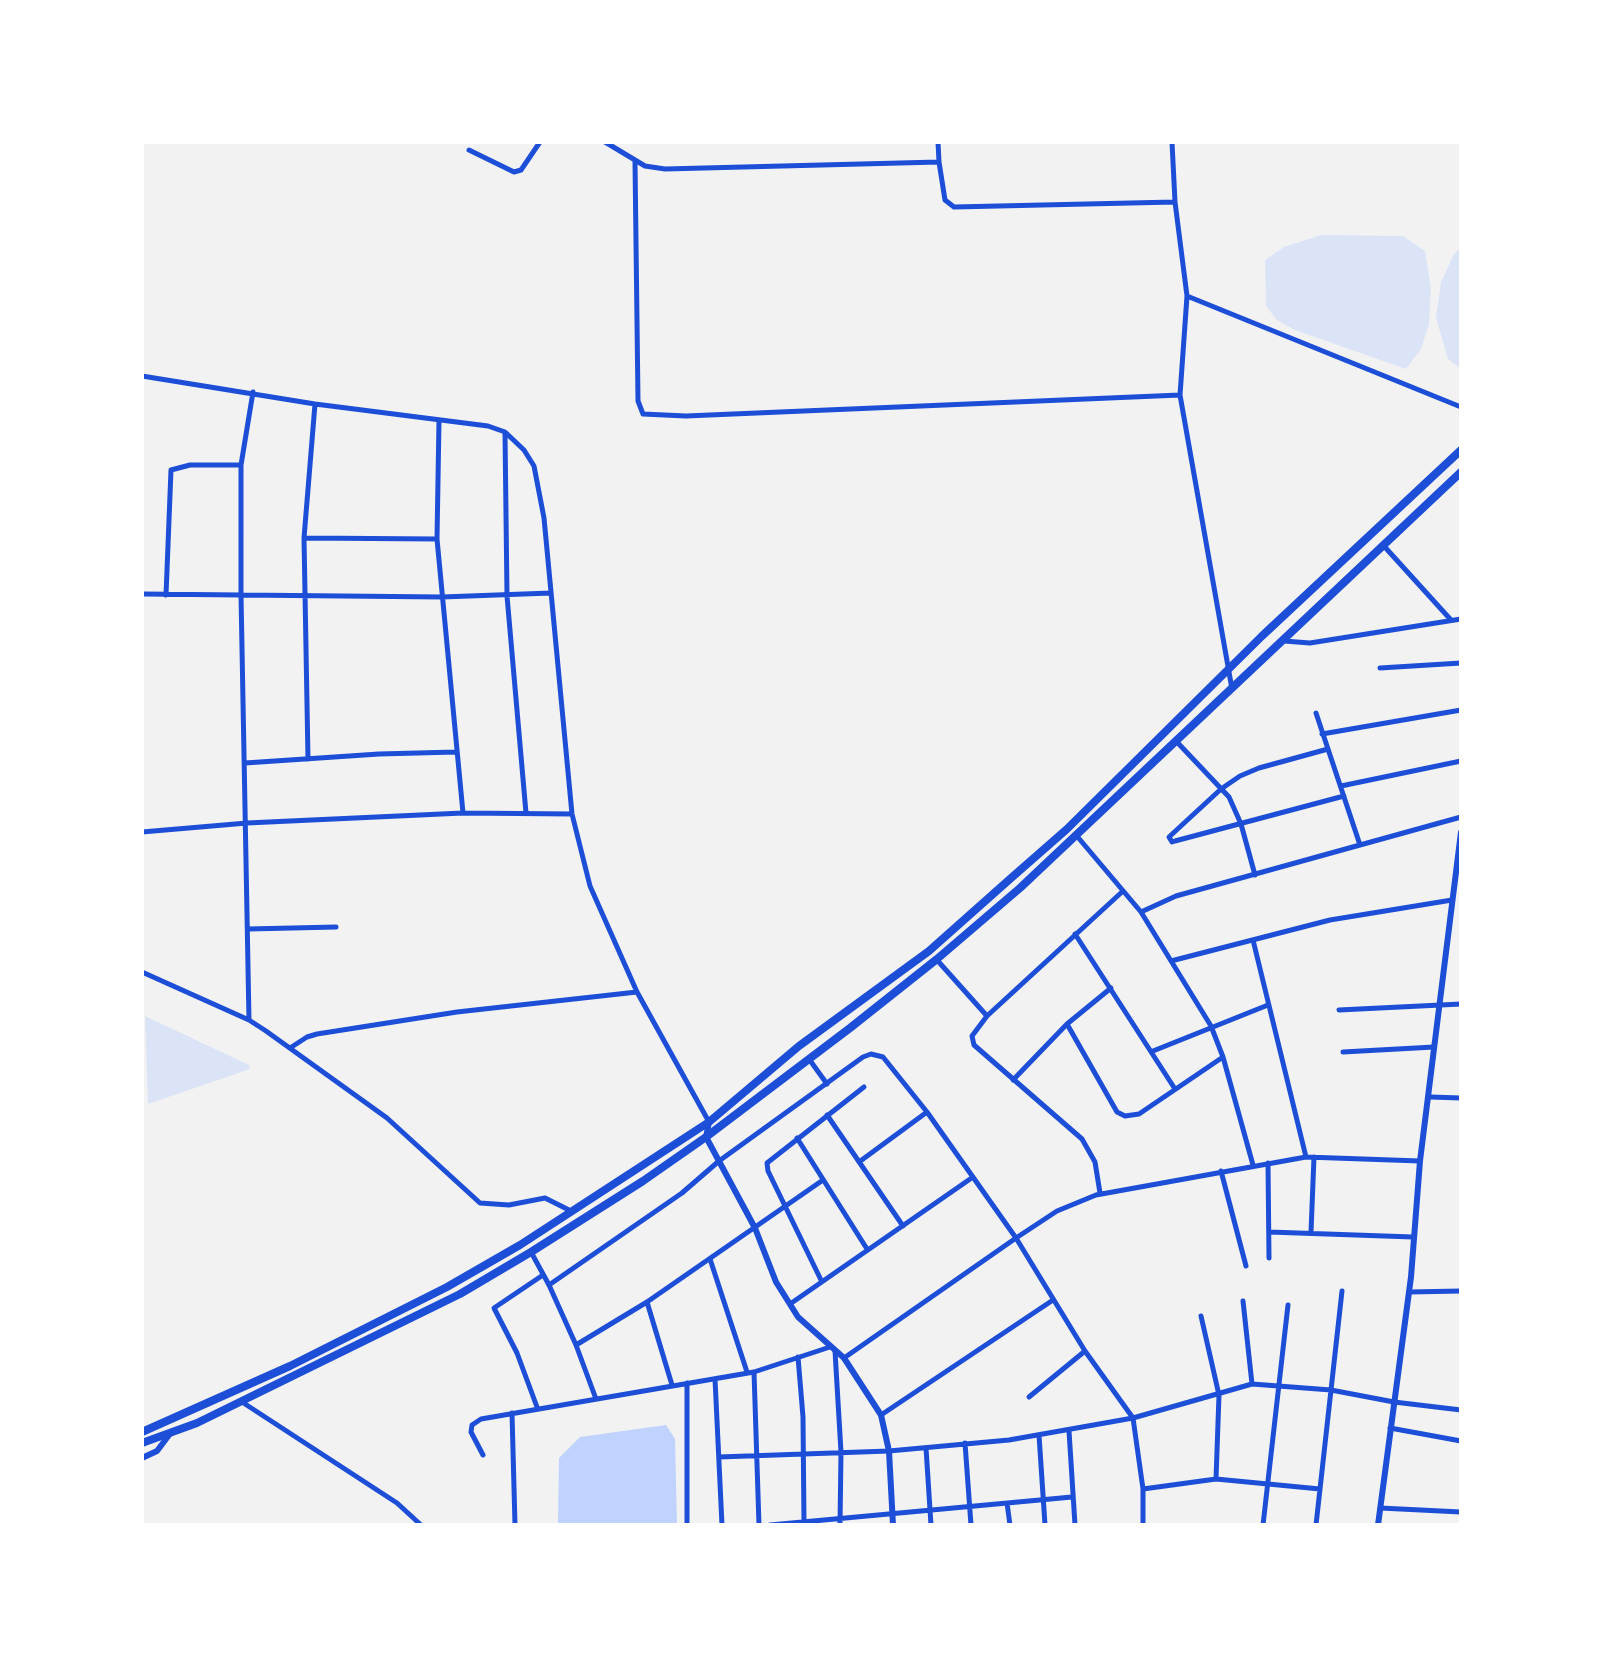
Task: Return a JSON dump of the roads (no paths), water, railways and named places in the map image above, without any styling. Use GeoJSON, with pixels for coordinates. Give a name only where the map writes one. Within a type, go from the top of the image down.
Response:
{"type":"FeatureCollection","features":[{"type":"Feature","properties":{"kind":"main road"},"geometry":{"type":"LineString","coordinates":[[142,1432],[290,1366],[447,1287],[573,1212],[709,1122],[799,1046],[929,951],[1067,829],[1228,670],[1461,450]]}},
{"type":"Feature","properties":{"kind":"main road"},"geometry":{"type":"LineString","coordinates":[[142,1443],[169,1435],[242,1402],[460,1294],[531,1252],[706,1137],[937,959],[1020,888],[1461,472]]}},
{"type":"Feature","properties":{"kind":"street"},"geometry":{"type":"LineString","coordinates":[[469,150],[514,172],[521,170],[540,142]]}},
{"type":"Feature","properties":{"kind":"street"},"geometry":{"type":"LineString","coordinates":[[938,142],[945,200],[954,207],[1175,202]]}},
{"type":"Feature","properties":{"kind":"street"},"geometry":{"type":"LineString","coordinates":[[1172,142],[1175,202],[1187,296],[1180,395],[1233,690]]}},
{"type":"Feature","properties":{"kind":"street"},"geometry":{"type":"LineString","coordinates":[[608,143],[635,162],[665,169],[939,162]]}},
{"type":"Feature","properties":{"kind":"street"},"geometry":{"type":"LineString","coordinates":[[635,162],[638,401],[643,414],[697,415],[1180,395]]}},
{"type":"Feature","properties":{"kind":"street"},"geometry":{"type":"LineString","coordinates":[[1187,296],[1461,407]]}},
{"type":"Feature","properties":{"kind":"street"},"geometry":{"type":"LineString","coordinates":[[142,376],[315,404],[488,426],[505,432],[524,450],[534,466],[544,518],[572,814],[590,886],[637,992],[709,1122],[706,1137],[755,1228],[776,1282],[798,1317],[844,1358],[881,1415],[889,1451],[893,1525]]}},
{"type":"Feature","properties":{"kind":"street"},"geometry":{"type":"LineString","coordinates":[[249,1020],[241,465],[253,392]]}},
{"type":"Feature","properties":{"kind":"street"},"geometry":{"type":"LineString","coordinates":[[308,759],[304,538],[315,404]]}},
{"type":"Feature","properties":{"kind":"street"},"geometry":{"type":"LineString","coordinates":[[439,421],[437,539],[463,813]]}},
{"type":"Feature","properties":{"kind":"street"},"geometry":{"type":"LineString","coordinates":[[505,432],[507,596],[526,813]]}},
{"type":"Feature","properties":{"kind":"street"},"geometry":{"type":"LineString","coordinates":[[166,595],[171,470],[190,465],[241,465]]}},
{"type":"Feature","properties":{"kind":"street"},"geometry":{"type":"LineString","coordinates":[[304,538],[437,539]]}},
{"type":"Feature","properties":{"kind":"street"},"geometry":{"type":"LineString","coordinates":[[1383,545],[1451,620]]}},
{"type":"Feature","properties":{"kind":"street"},"geometry":{"type":"LineString","coordinates":[[142,594],[442,597],[551,593]]}},
{"type":"Feature","properties":{"kind":"street"},"geometry":{"type":"LineString","coordinates":[[1282,640],[1310,643],[1461,619]]}},
{"type":"Feature","properties":{"kind":"street"},"geometry":{"type":"LineString","coordinates":[[1380,668],[1461,663]]}},
{"type":"Feature","properties":{"kind":"street"},"geometry":{"type":"LineString","coordinates":[[1322,734],[1461,710]]}},
{"type":"Feature","properties":{"kind":"street"},"geometry":{"type":"LineString","coordinates":[[1316,713],[1360,845]]}},
{"type":"Feature","properties":{"kind":"street"},"geometry":{"type":"LineString","coordinates":[[1176,741],[1229,797],[1241,824],[1255,875]]}},
{"type":"Feature","properties":{"kind":"street"},"geometry":{"type":"LineString","coordinates":[[1328,749],[1240,776],[1170,835],[1170,840],[1344,796]]}},
{"type":"Feature","properties":{"kind":"street"},"geometry":{"type":"LineString","coordinates":[[245,763],[456,752]]}},
{"type":"Feature","properties":{"kind":"street"},"geometry":{"type":"LineString","coordinates":[[1341,786],[1461,761]]}},
{"type":"Feature","properties":{"kind":"street"},"geometry":{"type":"LineString","coordinates":[[142,832],[247,823],[463,813],[572,814]]}},
{"type":"Feature","properties":{"kind":"street"},"geometry":{"type":"LineString","coordinates":[[1141,912],[1176,896],[1461,817]]}},
{"type":"Feature","properties":{"kind":"street"},"geometry":{"type":"LineString","coordinates":[[1378,1525],[1411,1277],[1420,1161],[1461,832]]}},
{"type":"Feature","properties":{"kind":"street"},"geometry":{"type":"LineString","coordinates":[[1076,835],[1141,912],[1211,1026],[1223,1057],[1253,1165]]}},
{"type":"Feature","properties":{"kind":"street"},"geometry":{"type":"LineString","coordinates":[[1098,1194],[1095,1162],[1082,1139],[972,1041],[973,1031],[987,1016],[1123,891]]}},
{"type":"Feature","properties":{"kind":"street"},"geometry":{"type":"LineString","coordinates":[[1171,961],[1330,920],[1452,900]]}},
{"type":"Feature","properties":{"kind":"street"},"geometry":{"type":"LineString","coordinates":[[248,929],[336,927]]}},
{"type":"Feature","properties":{"kind":"street"},"geometry":{"type":"LineString","coordinates":[[1075,934],[1175,1089]]}},
{"type":"Feature","properties":{"kind":"street"},"geometry":{"type":"LineString","coordinates":[[1253,940],[1310,1157],[1311,1232]]}},
{"type":"Feature","properties":{"kind":"street"},"geometry":{"type":"LineString","coordinates":[[937,959],[987,1016]]}},
{"type":"Feature","properties":{"kind":"street"},"geometry":{"type":"LineString","coordinates":[[142,972],[249,1020],[290,1048],[387,1118],[480,1203],[509,1205],[545,1198],[573,1212]]}},
{"type":"Feature","properties":{"kind":"street"},"geometry":{"type":"LineString","coordinates":[[1013,1080],[1067,1024],[1112,987]]}},
{"type":"Feature","properties":{"kind":"street"},"geometry":{"type":"LineString","coordinates":[[290,1048],[317,1034],[457,1012],[637,992]]}},
{"type":"Feature","properties":{"kind":"street"},"geometry":{"type":"LineString","coordinates":[[1339,1010],[1461,1004]]}},
{"type":"Feature","properties":{"kind":"street"},"geometry":{"type":"LineString","coordinates":[[1153,1051],[1268,1005]]}},
{"type":"Feature","properties":{"kind":"street"},"geometry":{"type":"LineString","coordinates":[[1067,1024],[1121,1115],[1139,1114],[1223,1057]]}},
{"type":"Feature","properties":{"kind":"street"},"geometry":{"type":"LineString","coordinates":[[1343,1052],[1435,1047]]}},
{"type":"Feature","properties":{"kind":"street"},"geometry":{"type":"LineString","coordinates":[[549,1285],[682,1193],[825,1081],[863,1057],[883,1057],[927,1112],[1016,1238],[1085,1351],[1133,1418],[1143,1489],[1143,1525]]}},
{"type":"Feature","properties":{"kind":"street"},"geometry":{"type":"LineString","coordinates":[[809,1059],[825,1081]]}},
{"type":"Feature","properties":{"kind":"street"},"geometry":{"type":"LineString","coordinates":[[821,1280],[768,1171],[767,1163],[864,1087]]}},
{"type":"Feature","properties":{"kind":"street"},"geometry":{"type":"LineString","coordinates":[[1430,1097],[1461,1098]]}},
{"type":"Feature","properties":{"kind":"street"},"geometry":{"type":"LineString","coordinates":[[859,1162],[927,1112]]}},
{"type":"Feature","properties":{"kind":"street"},"geometry":{"type":"LineString","coordinates":[[827,1115],[903,1226]]}},
{"type":"Feature","properties":{"kind":"street"},"geometry":{"type":"LineString","coordinates":[[797,1138],[867,1249]]}},
{"type":"Feature","properties":{"kind":"street"},"geometry":{"type":"LineString","coordinates":[[844,1358],[1057,1211],[1098,1194],[1310,1157],[1420,1161]]}},
{"type":"Feature","properties":{"kind":"street"},"geometry":{"type":"LineString","coordinates":[[1268,1163],[1269,1258]]}},
{"type":"Feature","properties":{"kind":"street"},"geometry":{"type":"LineString","coordinates":[[1221,1171],[1246,1266]]}},
{"type":"Feature","properties":{"kind":"street"},"geometry":{"type":"LineString","coordinates":[[790,1304],[973,1177]]}},
{"type":"Feature","properties":{"kind":"street"},"geometry":{"type":"LineString","coordinates":[[576,1345],[647,1302],[823,1180]]}},
{"type":"Feature","properties":{"kind":"street"},"geometry":{"type":"LineString","coordinates":[[1269,1232],[1413,1237]]}},
{"type":"Feature","properties":{"kind":"street"},"geometry":{"type":"LineString","coordinates":[[531,1252],[576,1345],[596,1399]]}},
{"type":"Feature","properties":{"kind":"street"},"geometry":{"type":"LineString","coordinates":[[710,1259],[750,1372],[759,1525]]}},
{"type":"Feature","properties":{"kind":"street"},"geometry":{"type":"LineString","coordinates":[[537,1407],[517,1353],[494,1308],[543,1275]]}},
{"type":"Feature","properties":{"kind":"street"},"geometry":{"type":"LineString","coordinates":[[1316,1525],[1342,1291]]}},
{"type":"Feature","properties":{"kind":"street"},"geometry":{"type":"LineString","coordinates":[[1409,1292],[1461,1291]]}},
{"type":"Feature","properties":{"kind":"street"},"geometry":{"type":"LineString","coordinates":[[881,1415],[1053,1300]]}},
{"type":"Feature","properties":{"kind":"street"},"geometry":{"type":"LineString","coordinates":[[1243,1301],[1252,1384]]}},
{"type":"Feature","properties":{"kind":"street"},"geometry":{"type":"LineString","coordinates":[[647,1302],[672,1385]]}},
{"type":"Feature","properties":{"kind":"street"},"geometry":{"type":"LineString","coordinates":[[1263,1525],[1288,1305]]}},
{"type":"Feature","properties":{"kind":"street"},"geometry":{"type":"LineString","coordinates":[[1201,1316],[1219,1395],[1216,1479]]}},
{"type":"Feature","properties":{"kind":"street"},"geometry":{"type":"LineString","coordinates":[[483,1455],[473,1440],[472,1425],[481,1419],[715,1379],[833,1349]]}},
{"type":"Feature","properties":{"kind":"street"},"geometry":{"type":"LineString","coordinates":[[833,1349],[841,1452],[840,1525]]}},
{"type":"Feature","properties":{"kind":"street"},"geometry":{"type":"LineString","coordinates":[[1029,1397],[1085,1351]]}},
{"type":"Feature","properties":{"kind":"street"},"geometry":{"type":"LineString","coordinates":[[798,1357],[804,1454],[804,1523]]}},
{"type":"Feature","properties":{"kind":"street"},"geometry":{"type":"LineString","coordinates":[[715,1379],[722,1525]]}},
{"type":"Feature","properties":{"kind":"street"},"geometry":{"type":"LineString","coordinates":[[687,1383],[687,1525]]}},
{"type":"Feature","properties":{"kind":"street"},"geometry":{"type":"LineString","coordinates":[[719,1457],[889,1451],[1069,1431],[1133,1418],[1252,1384],[1331,1390],[1461,1410]]}},
{"type":"Feature","properties":{"kind":"street"},"geometry":{"type":"LineString","coordinates":[[242,1402],[397,1503],[421,1525]]}},
{"type":"Feature","properties":{"kind":"street"},"geometry":{"type":"LineString","coordinates":[[512,1413],[515,1525]]}},
{"type":"Feature","properties":{"kind":"street"},"geometry":{"type":"LineString","coordinates":[[1390,1428],[1461,1441]]}},
{"type":"Feature","properties":{"kind":"street"},"geometry":{"type":"LineString","coordinates":[[1069,1431],[1075,1525]]}},
{"type":"Feature","properties":{"kind":"street"},"geometry":{"type":"LineString","coordinates":[[142,1458],[157,1451],[169,1435]]}},
{"type":"Feature","properties":{"kind":"street"},"geometry":{"type":"LineString","coordinates":[[1039,1435],[1045,1525]]}},
{"type":"Feature","properties":{"kind":"street"},"geometry":{"type":"LineString","coordinates":[[965,1443],[971,1525]]}},
{"type":"Feature","properties":{"kind":"street"},"geometry":{"type":"LineString","coordinates":[[926,1448],[931,1525]]}},
{"type":"Feature","properties":{"kind":"street"},"geometry":{"type":"LineString","coordinates":[[1143,1489],[1216,1479],[1320,1489]]}},
{"type":"Feature","properties":{"kind":"street"},"geometry":{"type":"LineString","coordinates":[[770,1525],[1072,1497]]}},
{"type":"Feature","properties":{"kind":"street"},"geometry":{"type":"LineString","coordinates":[[1007,1503],[1010,1525]]}},
{"type":"Feature","properties":{"kind":"street"},"geometry":{"type":"LineString","coordinates":[[1380,1508],[1461,1512]]}},
{"type":"Feature","properties":{"kind":"water"},"geometry":{"type":"Polygon","coordinates":[[[666,1425],[675,1439],[677,1525],[558,1525],[559,1458],[580,1437],[666,1425]]]}}]}
